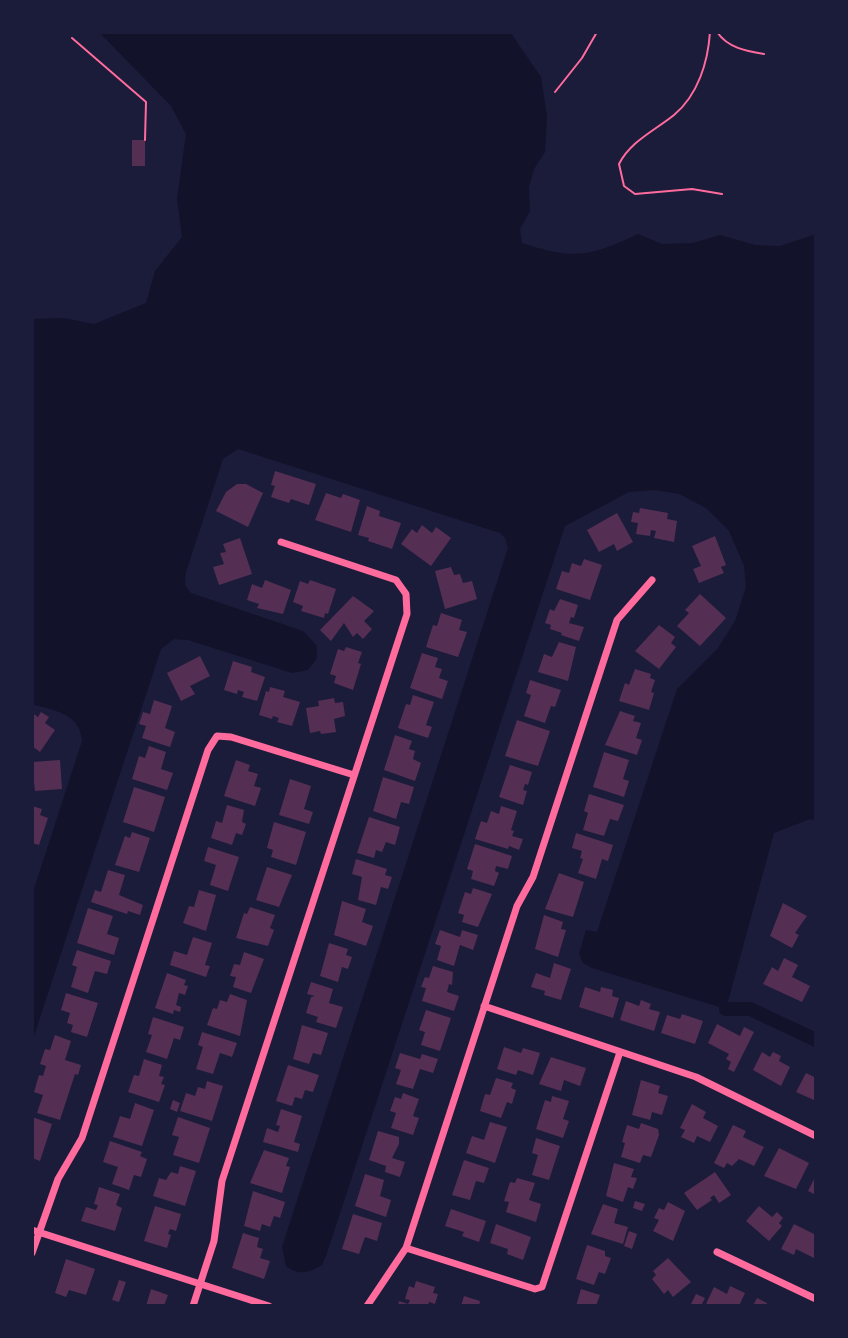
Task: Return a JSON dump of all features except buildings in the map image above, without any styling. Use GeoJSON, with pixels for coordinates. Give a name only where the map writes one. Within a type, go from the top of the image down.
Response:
{"type":"FeatureCollection","features":[{"type":"Feature","properties":{"kind":"street"},"geometry":{"type":"LineString","coordinates":[[193,1306],[214,1241],[222,1181],[407,614],[406,594],[396,580],[281,542]]}},
{"type":"Feature","properties":{"kind":"street"},"geometry":{"type":"LineString","coordinates":[[367,1306],[406,1248],[517,906],[533,877],[617,620],[652,580]]}},
{"type":"Feature","properties":{"kind":"street"},"geometry":{"type":"LineString","coordinates":[[32,1253],[35,1231],[58,1179],[82,1138],[208,750],[217,736],[231,737],[354,775]]}},
{"type":"Feature","properties":{"kind":"street"},"geometry":{"type":"LineString","coordinates":[[484,1006],[696,1077],[816,1136]]}},
{"type":"Feature","properties":{"kind":"street"},"geometry":{"type":"LineString","coordinates":[[406,1248],[535,1289],[542,1287],[620,1052]]}},
{"type":"Feature","properties":{"kind":"street"},"geometry":{"type":"LineString","coordinates":[[35,1231],[269,1306]]}},
{"type":"Feature","properties":{"kind":"street"},"geometry":{"type":"LineString","coordinates":[[717,1252],[816,1299]]}},
{"type":"Feature","properties":{"kind":"path"},"geometry":{"type":"LineString","coordinates":[[555,92],[582,58],[597,32]]}},
{"type":"Feature","properties":{"kind":"path"},"geometry":{"type":"LineString","coordinates":[[710,32],[709,54],[697,87],[677,113],[626,150],[619,164],[624,186],[635,194],[692,189],[722,194]]}},
{"type":"Feature","properties":{"kind":"path"},"geometry":{"type":"LineString","coordinates":[[717,32],[722,39],[742,51],[764,54]]}},
{"type":"Feature","properties":{"kind":"path"},"geometry":{"type":"LineString","coordinates":[[72,38],[146,102],[145,140]]}},
{"type":"Feature","properties":{"kind":"shaded area"},"geometry":{"type":"Polygon","coordinates":[[[99,32],[510,32],[541,77],[547,116],[545,152],[534,169],[529,187],[530,211],[520,229],[522,243],[555,252],[581,254],[607,248],[638,234],[662,244],[693,243],[720,235],[755,245],[780,246],[816,234],[816,821],[810,819],[774,833],[726,1009],[592,968],[583,963],[579,954],[586,930],[597,932],[677,689],[718,648],[735,621],[746,587],[744,566],[729,531],[706,508],[679,494],[656,490],[629,492],[565,526],[326,1256],[322,1265],[304,1272],[286,1266],[282,1247],[508,548],[500,533],[238,449],[223,459],[186,572],[185,585],[191,593],[303,631],[317,646],[317,658],[308,670],[292,673],[188,640],[174,639],[161,649],[32,1042],[32,895],[82,741],[77,724],[71,719],[57,711],[32,704],[32,319],[64,318],[94,324],[146,303],[155,271],[182,237],[177,199],[186,134],[171,106],[99,32]]]}},
{"type":"Feature","properties":{"kind":"waterway"},"geometry":{"type":"LineString","coordinates":[[726,1009],[750,1009],[816,1040]]}}]}
